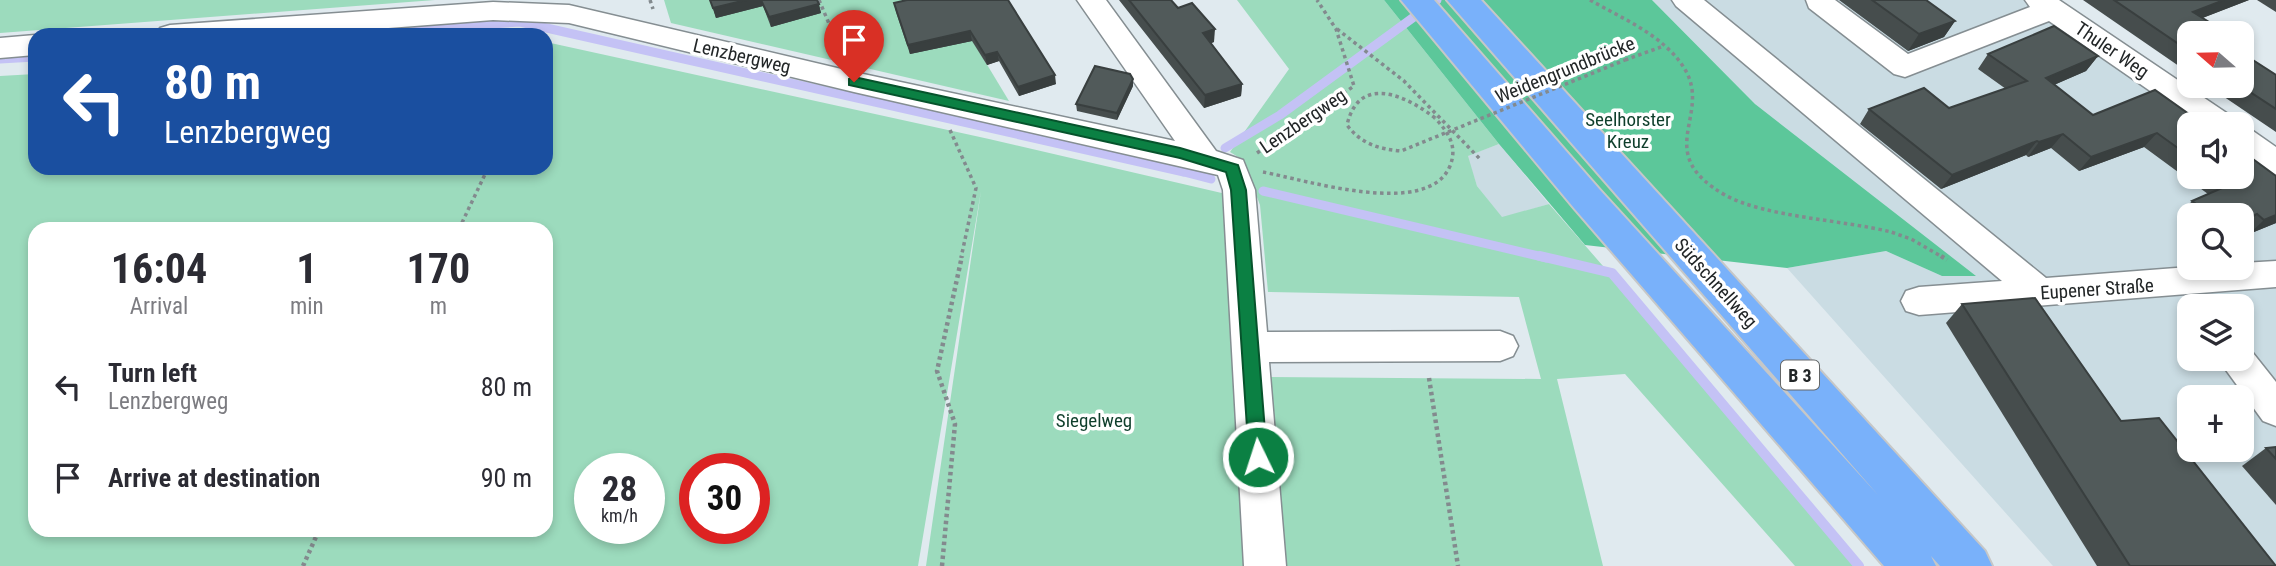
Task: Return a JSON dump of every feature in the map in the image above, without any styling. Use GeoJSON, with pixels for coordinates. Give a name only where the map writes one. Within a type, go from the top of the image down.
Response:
{"type":"FeatureCollection","features":[{"type":"Feature","properties":{"kind":"highway","name":"Südschnellweg"},"geometry":{"type":"LineString","coordinates":[[1417,0],[1587,199],[1913,566]]}},
{"type":"Feature","properties":{"kind":"highway","name":"Südschnellweg"},"geometry":{"type":"LineString","coordinates":[[1463,0],[1969,566]]}},
{"type":"Feature","properties":{"kind":"street"},"geometry":{"type":"LineString","coordinates":[[1091,0],[1239,190],[1265,566]]}},
{"type":"Feature","properties":{"kind":"street"},"geometry":{"type":"LineString","coordinates":[[1686,0],[2040,293]]}},
{"type":"Feature","properties":{"kind":"street"},"geometry":{"type":"LineString","coordinates":[[1819,2],[1905,67],[2045,5]]}},
{"type":"Feature","properties":{"kind":"street","name":"Thuler Weg"},"geometry":{"type":"LineString","coordinates":[[2045,5],[2202,112]]}},
{"type":"Feature","properties":{"kind":"street","name":"Lenzbergweg"},"geometry":{"type":"LineString","coordinates":[[264,28],[493,11],[569,14],[854,82],[1219,164]]}},
{"type":"Feature","properties":{"kind":"street"},"geometry":{"type":"LineString","coordinates":[[0,48],[28,46]]}},
{"type":"Feature","properties":{"kind":"street"},"geometry":{"type":"LineString","coordinates":[[2254,147],[2276,163]]}},
{"type":"Feature","properties":{"kind":"street","name":"Eupener Straße"},"geometry":{"type":"LineString","coordinates":[[2188,294],[2276,274]]}},
{"type":"Feature","properties":{"kind":"street","name":"Eupener Straße"},"geometry":{"type":"LineString","coordinates":[[1919,301],[2040,293],[2177,295]]}},
{"type":"Feature","properties":{"kind":"street"},"geometry":{"type":"LineString","coordinates":[[1251,347],[1500,346]]}},
{"type":"Feature","properties":{"kind":"street"},"geometry":{"type":"LineString","coordinates":[[2245,371],[2276,410]]}},
{"type":"Feature","properties":{"kind":"path"},"geometry":{"type":"LineString","coordinates":[[818,0],[854,82]]}},
{"type":"Feature","properties":{"kind":"path","name":"Lenzbergweg"},"geometry":{"type":"LineString","coordinates":[[1219,164],[1354,86],[1336,29],[1317,0]]}},
{"type":"Feature","properties":{"kind":"path"},"geometry":{"type":"LineString","coordinates":[[1590,0],[1662,47]]}},
{"type":"Feature","properties":{"kind":"path"},"geometry":{"type":"LineString","coordinates":[[1336,29],[1404,81],[1480,159]]}},
{"type":"Feature","properties":{"kind":"path","name":"Weidengrundbrücke"},"geometry":{"type":"LineString","coordinates":[[1219,164],[1382,193],[1421,192],[1447,174],[1454,146],[1448,131],[1435,118],[1407,99],[1391,94],[1375,94],[1361,98],[1353,105],[1347,125],[1362,142],[1388,150],[1401,150],[1625,60],[1662,47],[1677,60],[1688,75],[1692,89],[1685,141],[1687,157],[1699,174],[1716,189],[1756,207],[1881,229],[1907,237],[1934,250],[1996,296]]}},
{"type":"Feature","properties":{"kind":"path"},"geometry":{"type":"LineString","coordinates":[[942,566],[955,424],[937,371],[975,188],[949,133]]}},
{"type":"Feature","properties":{"kind":"path"},"geometry":{"type":"LineString","coordinates":[[462,222],[485,175]]}},
{"type":"Feature","properties":{"kind":"path"},"geometry":{"type":"LineString","coordinates":[[1429,378],[1458,566]]}},
{"type":"Feature","properties":{"kind":"path"},"geometry":{"type":"LineString","coordinates":[[303,566],[316,537]]}},
{"type":"Feature","properties":{"kind":"shaded area"},"geometry":{"type":"Polygon","coordinates":[[[1652,0],[2039,0],[2177,95],[2177,98],[2182,98],[2202,112],[2177,112],[2177,189],[2254,189],[2254,147],[2276,163],[2276,566],[2053,566],[1787,268],[1886,251],[1942,276],[1755,104],[1652,0]]]}},
{"type":"Feature","properties":{"kind":"shaded area"},"geometry":{"type":"Polygon","coordinates":[[[1499,144],[1549,204],[1502,218],[1477,186],[1467,156],[1499,144]]]}},
{"type":"Feature","properties":{"kind":"green space"},"geometry":{"type":"Polygon","coordinates":[[[0,0],[435,0],[66,28],[28,28],[28,31],[0,33],[0,0]]]}},
{"type":"Feature","properties":{"kind":"green space"},"geometry":{"type":"Polygon","coordinates":[[[664,0],[948,0],[1009,101],[671,23],[664,0]]]}},
{"type":"Feature","properties":{"kind":"green space"},"geometry":{"type":"Polygon","coordinates":[[[1237,0],[1384,0],[1499,144],[1468,156],[1477,186],[1502,217],[1549,204],[1864,566],[1795,566],[1625,374],[1557,379],[1603,566],[1286,566],[1270,377],[1541,379],[1519,297],[1268,292],[1260,205],[1243,160],[1230,152],[1289,69],[1237,0]]]}},
{"type":"Feature","properties":{"kind":"green space","name":"Seelhorster Kreuz"},"geometry":{"type":"Polygon","coordinates":[[[1384,0],[1652,0],[1755,104],[1976,276],[1942,276],[1886,251],[1787,268],[1585,245],[1499,144],[1384,0]]]}},
{"type":"Feature","properties":{"kind":"green space","name":"Siegelweg"},"geometry":{"type":"Polygon","coordinates":[[[553,44],[1226,194],[1251,566],[926,566],[981,191],[918,566],[0,566],[0,76],[28,74],[28,175],[553,175],[553,44]]]}},
{"type":"Feature","properties":{"kind":"building"},"geometry":{"type":"Polygon","coordinates":[[[710,0],[746,0],[713,8],[710,0]]]}},
{"type":"Feature","properties":{"kind":"building"},"geometry":{"type":"Polygon","coordinates":[[[761,0],[817,0],[819,4],[769,17],[761,0]]]}},
{"type":"Feature","properties":{"kind":"building"},"geometry":{"type":"Polygon","coordinates":[[[907,0],[1008,0],[1055,75],[1018,87],[997,52],[985,55],[970,31],[908,45],[894,3],[907,0]]]}},
{"type":"Feature","properties":{"kind":"building"},"geometry":{"type":"Polygon","coordinates":[[[1129,0],[1171,0],[1178,8],[1192,3],[1215,29],[1203,33],[1242,84],[1205,95],[1129,0]]]}},
{"type":"Feature","properties":{"kind":"building"},"geometry":{"type":"Polygon","coordinates":[[[1872,0],[1926,0],[1955,21],[1919,34],[1872,0]]]}},
{"type":"Feature","properties":{"kind":"building"},"geometry":{"type":"Polygon","coordinates":[[[2114,0],[2224,0],[2193,12],[2207,21],[2177,21],[2177,43],[2114,0]]]}},
{"type":"Feature","properties":{"kind":"building"},"geometry":{"type":"Polygon","coordinates":[[[2054,26],[2098,56],[2046,78],[2093,115],[2155,90],[2186,112],[2177,112],[2177,147],[2157,133],[2091,157],[2063,134],[2037,141],[1952,175],[1869,109],[1924,88],[1949,108],[2027,81],[1988,54],[2054,26]]]}},
{"type":"Feature","properties":{"kind":"building"},"geometry":{"type":"Polygon","coordinates":[[[2254,61],[2276,75],[2276,109],[2254,95],[2254,61]]]}},
{"type":"Feature","properties":{"kind":"building"},"geometry":{"type":"Polygon","coordinates":[[[1095,66],[1130,74],[1133,79],[1117,113],[1076,104],[1095,66]]]}},
{"type":"Feature","properties":{"kind":"building"},"geometry":{"type":"Polygon","coordinates":[[[2254,160],[2276,176],[2276,215],[2264,220],[2257,214],[2254,215],[2254,203],[2192,201],[2220,189],[2254,189],[2254,160]]]}},
{"type":"Feature","properties":{"kind":"building"},"geometry":{"type":"Polygon","coordinates":[[[2035,298],[2121,421],[2159,418],[2177,441],[2177,462],[2194,462],[2276,566],[2130,566],[1962,304],[2035,298]]]}},
{"type":"Feature","properties":{"kind":"building"},"geometry":{"type":"Polygon","coordinates":[[[2276,447],[2276,459],[2266,448],[2276,447]]]}},
{"type":"Feature","properties":{"kind":"waterway"},"geometry":{"type":"LineString","coordinates":[[1225,148],[1280,115],[1437,0]]}},
{"type":"Feature","properties":{"kind":"waterway"},"geometry":{"type":"LineString","coordinates":[[435,28],[520,22],[547,28]]}},
{"type":"Feature","properties":{"kind":"waterway"},"geometry":{"type":"LineString","coordinates":[[553,29],[1184,172]]}},
{"type":"Feature","properties":{"kind":"waterway"},"geometry":{"type":"LineString","coordinates":[[0,59],[28,57]]}},
{"type":"Feature","properties":{"kind":"waterway"},"geometry":{"type":"LineString","coordinates":[[1184,172],[1192,168]]}},
{"type":"Feature","properties":{"kind":"waterway"},"geometry":{"type":"LineString","coordinates":[[1184,172],[1211,179]]}},
{"type":"Feature","properties":{"kind":"waterway"},"geometry":{"type":"LineString","coordinates":[[1263,191],[1547,258]]}},
{"type":"Feature","properties":{"kind":"waterway"},"geometry":{"type":"LineString","coordinates":[[1540,256],[1612,273],[1859,566]]}},
{"type":"Feature","properties":{"kind":"route"},"geometry":{"type":"LineString","coordinates":[[854,82],[956,102],[1180,153],[1232,168],[1239,190],[1258,457]]}}]}
